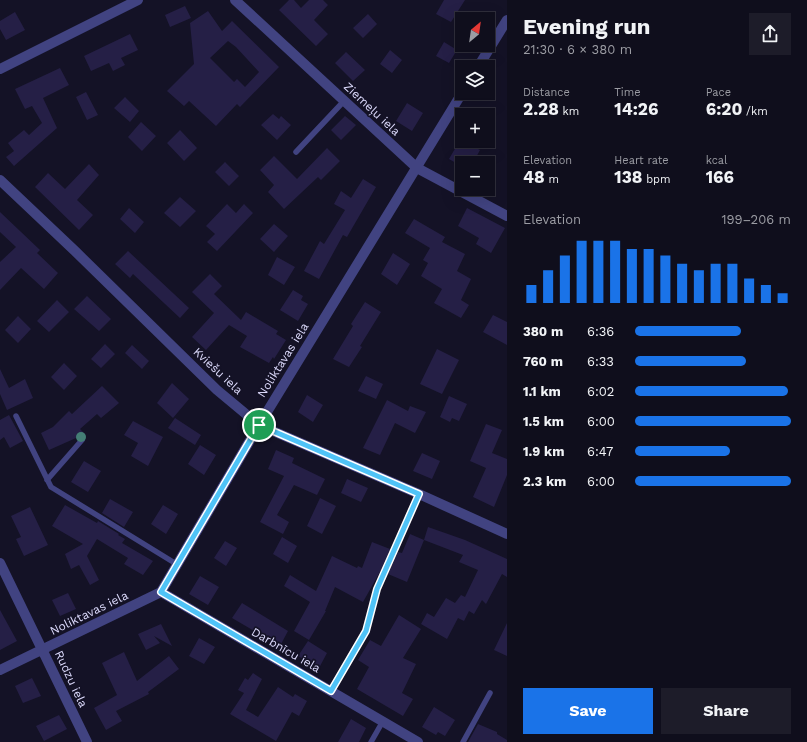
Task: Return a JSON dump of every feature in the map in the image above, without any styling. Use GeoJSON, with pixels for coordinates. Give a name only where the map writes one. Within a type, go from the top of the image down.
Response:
{"type":"FeatureCollection","features":[{"type":"Feature","properties":{"kind":"street"},"geometry":{"type":"LineString","coordinates":[[0,69],[138,0]]}},
{"type":"Feature","properties":{"kind":"street","name":"Ziemeļu iela"},"geometry":{"type":"LineString","coordinates":[[235,0],[417,168],[507,216]]}},
{"type":"Feature","properties":{"kind":"street"},"geometry":{"type":"LineString","coordinates":[[482,60],[507,20]]}},
{"type":"Feature","properties":{"kind":"street","name":"Noliktavas iela"},"geometry":{"type":"LineString","coordinates":[[0,670],[161,592],[178,566],[259,425],[458,100]]}},
{"type":"Feature","properties":{"kind":"street","name":"Kviešu iela"},"geometry":{"type":"LineString","coordinates":[[0,180],[76,251],[217,390],[259,425],[419,494],[507,534]]}},
{"type":"Feature","properties":{"kind":"street","name":"Rudzu iela"},"geometry":{"type":"LineString","coordinates":[[0,563],[87,742]]}},
{"type":"Feature","properties":{"kind":"street","name":"Darbnīcu iela"},"geometry":{"type":"LineString","coordinates":[[161,592],[418,742]]}},
{"type":"Feature","properties":{"kind":"lane"},"geometry":{"type":"LineString","coordinates":[[296,152],[344,101]]}},
{"type":"Feature","properties":{"kind":"lane"},"geometry":{"type":"LineString","coordinates":[[16,416],[51,487],[178,566]]}},
{"type":"Feature","properties":{"kind":"lane"},"geometry":{"type":"LineString","coordinates":[[47,480],[82,440]]}},
{"type":"Feature","properties":{"kind":"lane"},"geometry":{"type":"LineString","coordinates":[[331,691],[366,631],[377,589],[419,494]]}},
{"type":"Feature","properties":{"kind":"lane"},"geometry":{"type":"LineString","coordinates":[[463,742],[490,693]]}},
{"type":"Feature","properties":{"kind":"lane"},"geometry":{"type":"LineString","coordinates":[[371,742],[383,721]]}},
{"type":"Feature","properties":{"kind":"building"},"geometry":{"type":"Polygon","coordinates":[[[289,0],[294,0],[301,8],[309,0],[323,0],[328,5],[314,20],[328,34],[316,46],[279,10],[289,0]]]}},
{"type":"Feature","properties":{"kind":"building"},"geometry":{"type":"Polygon","coordinates":[[[444,0],[465,0],[457,12],[455,12],[455,16],[451,22],[436,14],[444,0]]]}},
{"type":"Feature","properties":{"kind":"building"},"geometry":{"type":"Polygon","coordinates":[[[185,6],[191,18],[170,27],[165,15],[185,6]]]}},
{"type":"Feature","properties":{"kind":"building"},"geometry":{"type":"Polygon","coordinates":[[[208,11],[222,31],[232,21],[279,67],[240,107],[237,104],[216,126],[189,101],[184,106],[167,91],[194,64],[190,23],[208,11]],[[228,41],[210,58],[234,82],[237,79],[245,87],[259,72],[236,47],[228,41]]]}},
{"type":"Feature","properties":{"kind":"building"},"geometry":{"type":"Polygon","coordinates":[[[15,12],[25,30],[6,40],[0,29],[0,21],[15,12]]]}},
{"type":"Feature","properties":{"kind":"building"},"geometry":{"type":"Polygon","coordinates":[[[368,14],[377,24],[363,38],[353,28],[368,14]]]}},
{"type":"Feature","properties":{"kind":"building"},"geometry":{"type":"Polygon","coordinates":[[[130,34],[138,50],[121,58],[125,65],[113,71],[109,63],[91,71],[84,56],[130,34]]]}},
{"type":"Feature","properties":{"kind":"building"},"geometry":{"type":"Polygon","coordinates":[[[444,42],[455,49],[456,52],[449,63],[436,56],[444,42]]]}},
{"type":"Feature","properties":{"kind":"building"},"geometry":{"type":"Polygon","coordinates":[[[390,50],[402,60],[392,73],[380,64],[390,50]]]}},
{"type":"Feature","properties":{"kind":"building"},"geometry":{"type":"Polygon","coordinates":[[[346,52],[365,70],[353,81],[335,63],[346,52]]]}},
{"type":"Feature","properties":{"kind":"building"},"geometry":{"type":"Polygon","coordinates":[[[60,68],[69,85],[43,98],[57,128],[14,166],[6,157],[14,151],[8,143],[24,130],[29,135],[42,123],[32,106],[25,109],[15,89],[60,68]]]}},
{"type":"Feature","properties":{"kind":"building"},"geometry":{"type":"Polygon","coordinates":[[[86,92],[98,115],[87,120],[76,97],[86,92]]]}},
{"type":"Feature","properties":{"kind":"building"},"geometry":{"type":"Polygon","coordinates":[[[125,97],[139,111],[130,122],[114,108],[125,97]]]}},
{"type":"Feature","properties":{"kind":"building"},"geometry":{"type":"Polygon","coordinates":[[[407,103],[423,113],[412,131],[396,121],[407,103]]]}},
{"type":"Feature","properties":{"kind":"building"},"geometry":{"type":"Polygon","coordinates":[[[273,114],[279,119],[281,116],[291,125],[277,140],[261,125],[273,114]]]}},
{"type":"Feature","properties":{"kind":"building"},"geometry":{"type":"Polygon","coordinates":[[[345,116],[356,125],[341,140],[331,130],[345,116]]]}},
{"type":"Feature","properties":{"kind":"building"},"geometry":{"type":"Polygon","coordinates":[[[141,122],[156,136],[142,151],[128,137],[141,122]]]}},
{"type":"Feature","properties":{"kind":"building"},"geometry":{"type":"Polygon","coordinates":[[[180,130],[197,148],[184,161],[167,143],[180,130]]]}},
{"type":"Feature","properties":{"kind":"building"},"geometry":{"type":"Polygon","coordinates":[[[327,148],[340,161],[321,180],[318,177],[284,209],[268,192],[274,185],[260,170],[274,156],[297,179],[327,148]]]}},
{"type":"Feature","properties":{"kind":"building"},"geometry":{"type":"Polygon","coordinates":[[[455,148],[476,148],[480,150],[477,156],[455,156],[455,162],[449,159],[455,148]]]}},
{"type":"Feature","properties":{"kind":"building"},"geometry":{"type":"Polygon","coordinates":[[[225,162],[239,176],[229,186],[215,172],[225,162]]]}},
{"type":"Feature","properties":{"kind":"building"},"geometry":{"type":"Polygon","coordinates":[[[89,164],[99,175],[77,200],[93,215],[79,230],[35,187],[48,173],[65,189],[89,164]]]}},
{"type":"Feature","properties":{"kind":"building"},"geometry":{"type":"Polygon","coordinates":[[[363,179],[376,187],[347,237],[343,235],[319,279],[304,271],[320,241],[324,244],[345,210],[334,204],[341,191],[351,198],[363,179]]]}},
{"type":"Feature","properties":{"kind":"building"},"geometry":{"type":"Polygon","coordinates":[[[180,197],[196,211],[180,227],[164,213],[180,197]]]}},
{"type":"Feature","properties":{"kind":"building"},"geometry":{"type":"Polygon","coordinates":[[[227,204],[236,213],[244,204],[253,213],[217,251],[207,242],[215,234],[206,226],[227,204]]]}},
{"type":"Feature","properties":{"kind":"building"},"geometry":{"type":"Polygon","coordinates":[[[129,208],[144,222],[135,233],[120,219],[129,208]]]}},
{"type":"Feature","properties":{"kind":"building"},"geometry":{"type":"Polygon","coordinates":[[[467,208],[505,228],[491,253],[476,244],[479,238],[458,226],[467,208]]]}},
{"type":"Feature","properties":{"kind":"building"},"geometry":{"type":"Polygon","coordinates":[[[0,212],[40,250],[37,253],[58,273],[44,289],[21,268],[0,290],[0,262],[16,247],[0,232],[0,212]]]}},
{"type":"Feature","properties":{"kind":"building"},"geometry":{"type":"Polygon","coordinates":[[[414,219],[445,237],[442,242],[465,254],[457,271],[471,279],[461,300],[469,305],[461,318],[434,303],[442,289],[421,276],[428,263],[423,260],[430,248],[405,233],[414,219]]]}},
{"type":"Feature","properties":{"kind":"building"},"geometry":{"type":"Polygon","coordinates":[[[274,224],[288,236],[274,252],[260,239],[274,224]]]}},
{"type":"Feature","properties":{"kind":"building"},"geometry":{"type":"Polygon","coordinates":[[[128,251],[189,308],[180,318],[133,274],[130,278],[115,264],[128,251]]]}},
{"type":"Feature","properties":{"kind":"building"},"geometry":{"type":"Polygon","coordinates":[[[393,253],[410,264],[397,285],[381,274],[393,253]]]}},
{"type":"Feature","properties":{"kind":"building"},"geometry":{"type":"Polygon","coordinates":[[[277,257],[295,267],[284,285],[268,275],[277,257]]]}},
{"type":"Feature","properties":{"kind":"building"},"geometry":{"type":"Polygon","coordinates":[[[210,274],[222,286],[214,294],[241,320],[246,312],[278,331],[276,334],[286,340],[274,359],[273,357],[269,363],[240,347],[247,336],[229,325],[206,350],[192,337],[214,313],[192,292],[210,274]]]}},
{"type":"Feature","properties":{"kind":"building"},"geometry":{"type":"Polygon","coordinates":[[[293,290],[303,296],[301,300],[308,304],[298,321],[280,310],[293,290]]]}},
{"type":"Feature","properties":{"kind":"building"},"geometry":{"type":"Polygon","coordinates":[[[87,296],[111,319],[99,331],[74,309],[87,296]]]}},
{"type":"Feature","properties":{"kind":"building"},"geometry":{"type":"Polygon","coordinates":[[[57,300],[69,312],[49,332],[37,321],[57,300]]]}},
{"type":"Feature","properties":{"kind":"building"},"geometry":{"type":"Polygon","coordinates":[[[365,302],[381,312],[349,367],[333,359],[353,326],[351,324],[365,302]]]}},
{"type":"Feature","properties":{"kind":"building"},"geometry":{"type":"Polygon","coordinates":[[[493,315],[507,322],[507,345],[483,332],[493,315]]]}},
{"type":"Feature","properties":{"kind":"building"},"geometry":{"type":"Polygon","coordinates":[[[18,316],[31,329],[18,343],[5,330],[18,316]]]}},
{"type":"Feature","properties":{"kind":"building"},"geometry":{"type":"Polygon","coordinates":[[[105,344],[115,354],[101,368],[91,359],[105,344]]]}},
{"type":"Feature","properties":{"kind":"building"},"geometry":{"type":"Polygon","coordinates":[[[132,345],[149,361],[142,369],[125,353],[132,345]]]}},
{"type":"Feature","properties":{"kind":"building"},"geometry":{"type":"Polygon","coordinates":[[[437,349],[459,360],[442,394],[420,384],[437,349]]]}},
{"type":"Feature","properties":{"kind":"building"},"geometry":{"type":"Polygon","coordinates":[[[64,363],[77,376],[64,390],[51,377],[64,363]]]}},
{"type":"Feature","properties":{"kind":"building"},"geometry":{"type":"Polygon","coordinates":[[[0,369],[9,388],[25,379],[33,398],[7,410],[0,394],[0,369]]]}},
{"type":"Feature","properties":{"kind":"building"},"geometry":{"type":"Polygon","coordinates":[[[366,376],[383,384],[376,399],[358,391],[366,376]]]}},
{"type":"Feature","properties":{"kind":"building"},"geometry":{"type":"Polygon","coordinates":[[[172,383],[189,399],[173,418],[157,403],[172,383]]]}},
{"type":"Feature","properties":{"kind":"building"},"geometry":{"type":"Polygon","coordinates":[[[102,386],[119,403],[101,418],[97,414],[80,429],[85,434],[49,450],[41,433],[53,427],[69,411],[72,414],[102,386]]]}},
{"type":"Feature","properties":{"kind":"building"},"geometry":{"type":"Polygon","coordinates":[[[307,395],[323,405],[313,422],[298,412],[307,395]]]}},
{"type":"Feature","properties":{"kind":"building"},"geometry":{"type":"Polygon","coordinates":[[[449,396],[467,404],[459,421],[452,418],[450,422],[440,417],[449,396]]]}},
{"type":"Feature","properties":{"kind":"building"},"geometry":{"type":"Polygon","coordinates":[[[387,400],[408,411],[410,406],[426,412],[415,433],[395,423],[380,455],[363,448],[387,400]]]}},
{"type":"Feature","properties":{"kind":"building"},"geometry":{"type":"Polygon","coordinates":[[[9,415],[23,441],[10,448],[4,437],[0,440],[0,420],[9,415]]]}},
{"type":"Feature","properties":{"kind":"building"},"geometry":{"type":"Polygon","coordinates":[[[175,418],[201,435],[195,445],[168,428],[175,418]]]}},
{"type":"Feature","properties":{"kind":"building"},"geometry":{"type":"Polygon","coordinates":[[[133,421],[163,437],[148,466],[131,456],[138,443],[124,435],[133,421]]]}},
{"type":"Feature","properties":{"kind":"building"},"geometry":{"type":"Polygon","coordinates":[[[486,424],[502,430],[492,453],[507,459],[507,475],[494,507],[473,497],[486,468],[470,461],[486,424]]]}},
{"type":"Feature","properties":{"kind":"building"},"geometry":{"type":"Polygon","coordinates":[[[200,445],[216,455],[204,475],[188,464],[200,445]]]}},
{"type":"Feature","properties":{"kind":"building"},"geometry":{"type":"Polygon","coordinates":[[[276,450],[294,458],[292,463],[325,479],[317,495],[294,485],[277,515],[289,522],[283,534],[260,522],[284,476],[268,469],[276,450]]]}},
{"type":"Feature","properties":{"kind":"building"},"geometry":{"type":"Polygon","coordinates":[[[422,453],[440,461],[432,479],[413,471],[422,453]]]}},
{"type":"Feature","properties":{"kind":"building"},"geometry":{"type":"Polygon","coordinates":[[[84,461],[101,471],[88,492],[71,482],[84,461]]]}},
{"type":"Feature","properties":{"kind":"building"},"geometry":{"type":"Polygon","coordinates":[[[347,479],[368,488],[361,502],[341,493],[347,479]]]}},
{"type":"Feature","properties":{"kind":"building"},"geometry":{"type":"Polygon","coordinates":[[[320,498],[336,506],[322,534],[307,526],[320,498]]]}},
{"type":"Feature","properties":{"kind":"building"},"geometry":{"type":"Polygon","coordinates":[[[110,499],[133,512],[124,527],[102,513],[110,499]]]}},
{"type":"Feature","properties":{"kind":"building"},"geometry":{"type":"Polygon","coordinates":[[[65,505],[97,523],[98,521],[119,534],[118,535],[125,539],[122,543],[153,561],[143,575],[124,564],[128,558],[97,539],[87,556],[99,580],[90,585],[79,565],[71,569],[65,554],[83,544],[52,526],[65,505]]]}},
{"type":"Feature","properties":{"kind":"building"},"geometry":{"type":"Polygon","coordinates":[[[163,505],[178,514],[166,534],[151,524],[163,505]]]}},
{"type":"Feature","properties":{"kind":"building"},"geometry":{"type":"Polygon","coordinates":[[[30,507],[48,545],[24,556],[16,539],[21,537],[11,516],[30,507]]]}},
{"type":"Feature","properties":{"kind":"building"},"geometry":{"type":"Polygon","coordinates":[[[428,527],[465,540],[507,559],[507,577],[502,574],[486,604],[482,600],[474,614],[469,611],[464,621],[458,618],[447,639],[421,624],[427,613],[434,617],[446,598],[455,603],[461,595],[465,597],[478,570],[459,562],[463,555],[424,540],[428,527]]]}},
{"type":"Feature","properties":{"kind":"building"},"geometry":{"type":"Polygon","coordinates":[[[410,534],[424,540],[407,582],[388,574],[398,552],[402,553],[410,534]]]}},
{"type":"Feature","properties":{"kind":"building"},"geometry":{"type":"Polygon","coordinates":[[[282,537],[297,546],[288,563],[273,554],[282,537]]]}},
{"type":"Feature","properties":{"kind":"building"},"geometry":{"type":"Polygon","coordinates":[[[225,541],[237,548],[226,566],[214,558],[225,541]]]}},
{"type":"Feature","properties":{"kind":"building"},"geometry":{"type":"Polygon","coordinates":[[[372,542],[390,549],[381,570],[363,602],[335,587],[326,611],[309,640],[294,631],[310,602],[284,586],[290,575],[316,591],[332,556],[357,568],[358,566],[362,568],[372,542]]]}},
{"type":"Feature","properties":{"kind":"building"},"geometry":{"type":"Polygon","coordinates":[[[200,576],[219,587],[208,605],[189,594],[200,576]]]}},
{"type":"Feature","properties":{"kind":"building"},"geometry":{"type":"Polygon","coordinates":[[[68,593],[76,609],[60,616],[52,600],[68,593]]]}},
{"type":"Feature","properties":{"kind":"building"},"geometry":{"type":"Polygon","coordinates":[[[242,603],[288,631],[280,646],[232,618],[242,603]]]}},
{"type":"Feature","properties":{"kind":"building"},"geometry":{"type":"Polygon","coordinates":[[[0,610],[17,641],[0,650],[0,610]]]}},
{"type":"Feature","properties":{"kind":"building"},"geometry":{"type":"Polygon","coordinates":[[[399,615],[421,629],[403,658],[416,664],[402,693],[413,699],[403,716],[357,689],[369,667],[358,660],[370,640],[381,646],[399,615]]]}},
{"type":"Feature","properties":{"kind":"building"},"geometry":{"type":"Polygon","coordinates":[[[507,623],[507,656],[494,650],[507,623]]]}},
{"type":"Feature","properties":{"kind":"building"},"geometry":{"type":"Polygon","coordinates":[[[161,624],[172,646],[154,636],[160,643],[146,650],[138,634],[161,624]]]}},
{"type":"Feature","properties":{"kind":"building"},"geometry":{"type":"Polygon","coordinates":[[[199,638],[215,647],[204,664],[189,656],[199,638]]]}},
{"type":"Feature","properties":{"kind":"building"},"geometry":{"type":"Polygon","coordinates":[[[308,641],[327,653],[319,668],[298,656],[308,641]]]}},
{"type":"Feature","properties":{"kind":"building"},"geometry":{"type":"Polygon","coordinates":[[[124,652],[137,681],[169,656],[179,669],[148,692],[149,694],[116,711],[122,721],[106,730],[94,708],[117,695],[102,663],[124,652]]]}},
{"type":"Feature","properties":{"kind":"building"},"geometry":{"type":"Polygon","coordinates":[[[253,673],[262,679],[246,710],[258,717],[278,687],[293,697],[295,694],[307,701],[299,716],[292,712],[276,741],[230,714],[244,693],[238,690],[245,678],[248,680],[253,673]]]}},
{"type":"Feature","properties":{"kind":"building"},"geometry":{"type":"Polygon","coordinates":[[[32,678],[41,696],[23,703],[15,686],[32,678]]]}},
{"type":"Feature","properties":{"kind":"building"},"geometry":{"type":"Polygon","coordinates":[[[434,707],[455,720],[445,736],[438,732],[436,735],[422,727],[434,707]]]}},
{"type":"Feature","properties":{"kind":"building"},"geometry":{"type":"Polygon","coordinates":[[[59,715],[67,729],[44,741],[36,726],[59,715]]]}},
{"type":"Feature","properties":{"kind":"building"},"geometry":{"type":"Polygon","coordinates":[[[351,719],[366,728],[359,742],[338,742],[351,719]]]}},
{"type":"Feature","properties":{"kind":"building"},"geometry":{"type":"Polygon","coordinates":[[[478,724],[497,732],[497,734],[507,740],[507,742],[468,742],[478,724]]]}},
{"type":"Feature","properties":{"kind":"route"},"geometry":{"type":"LineString","coordinates":[[259,425],[419,494],[377,589],[366,631],[331,691],[161,592],[178,566],[259,425]]}}]}
